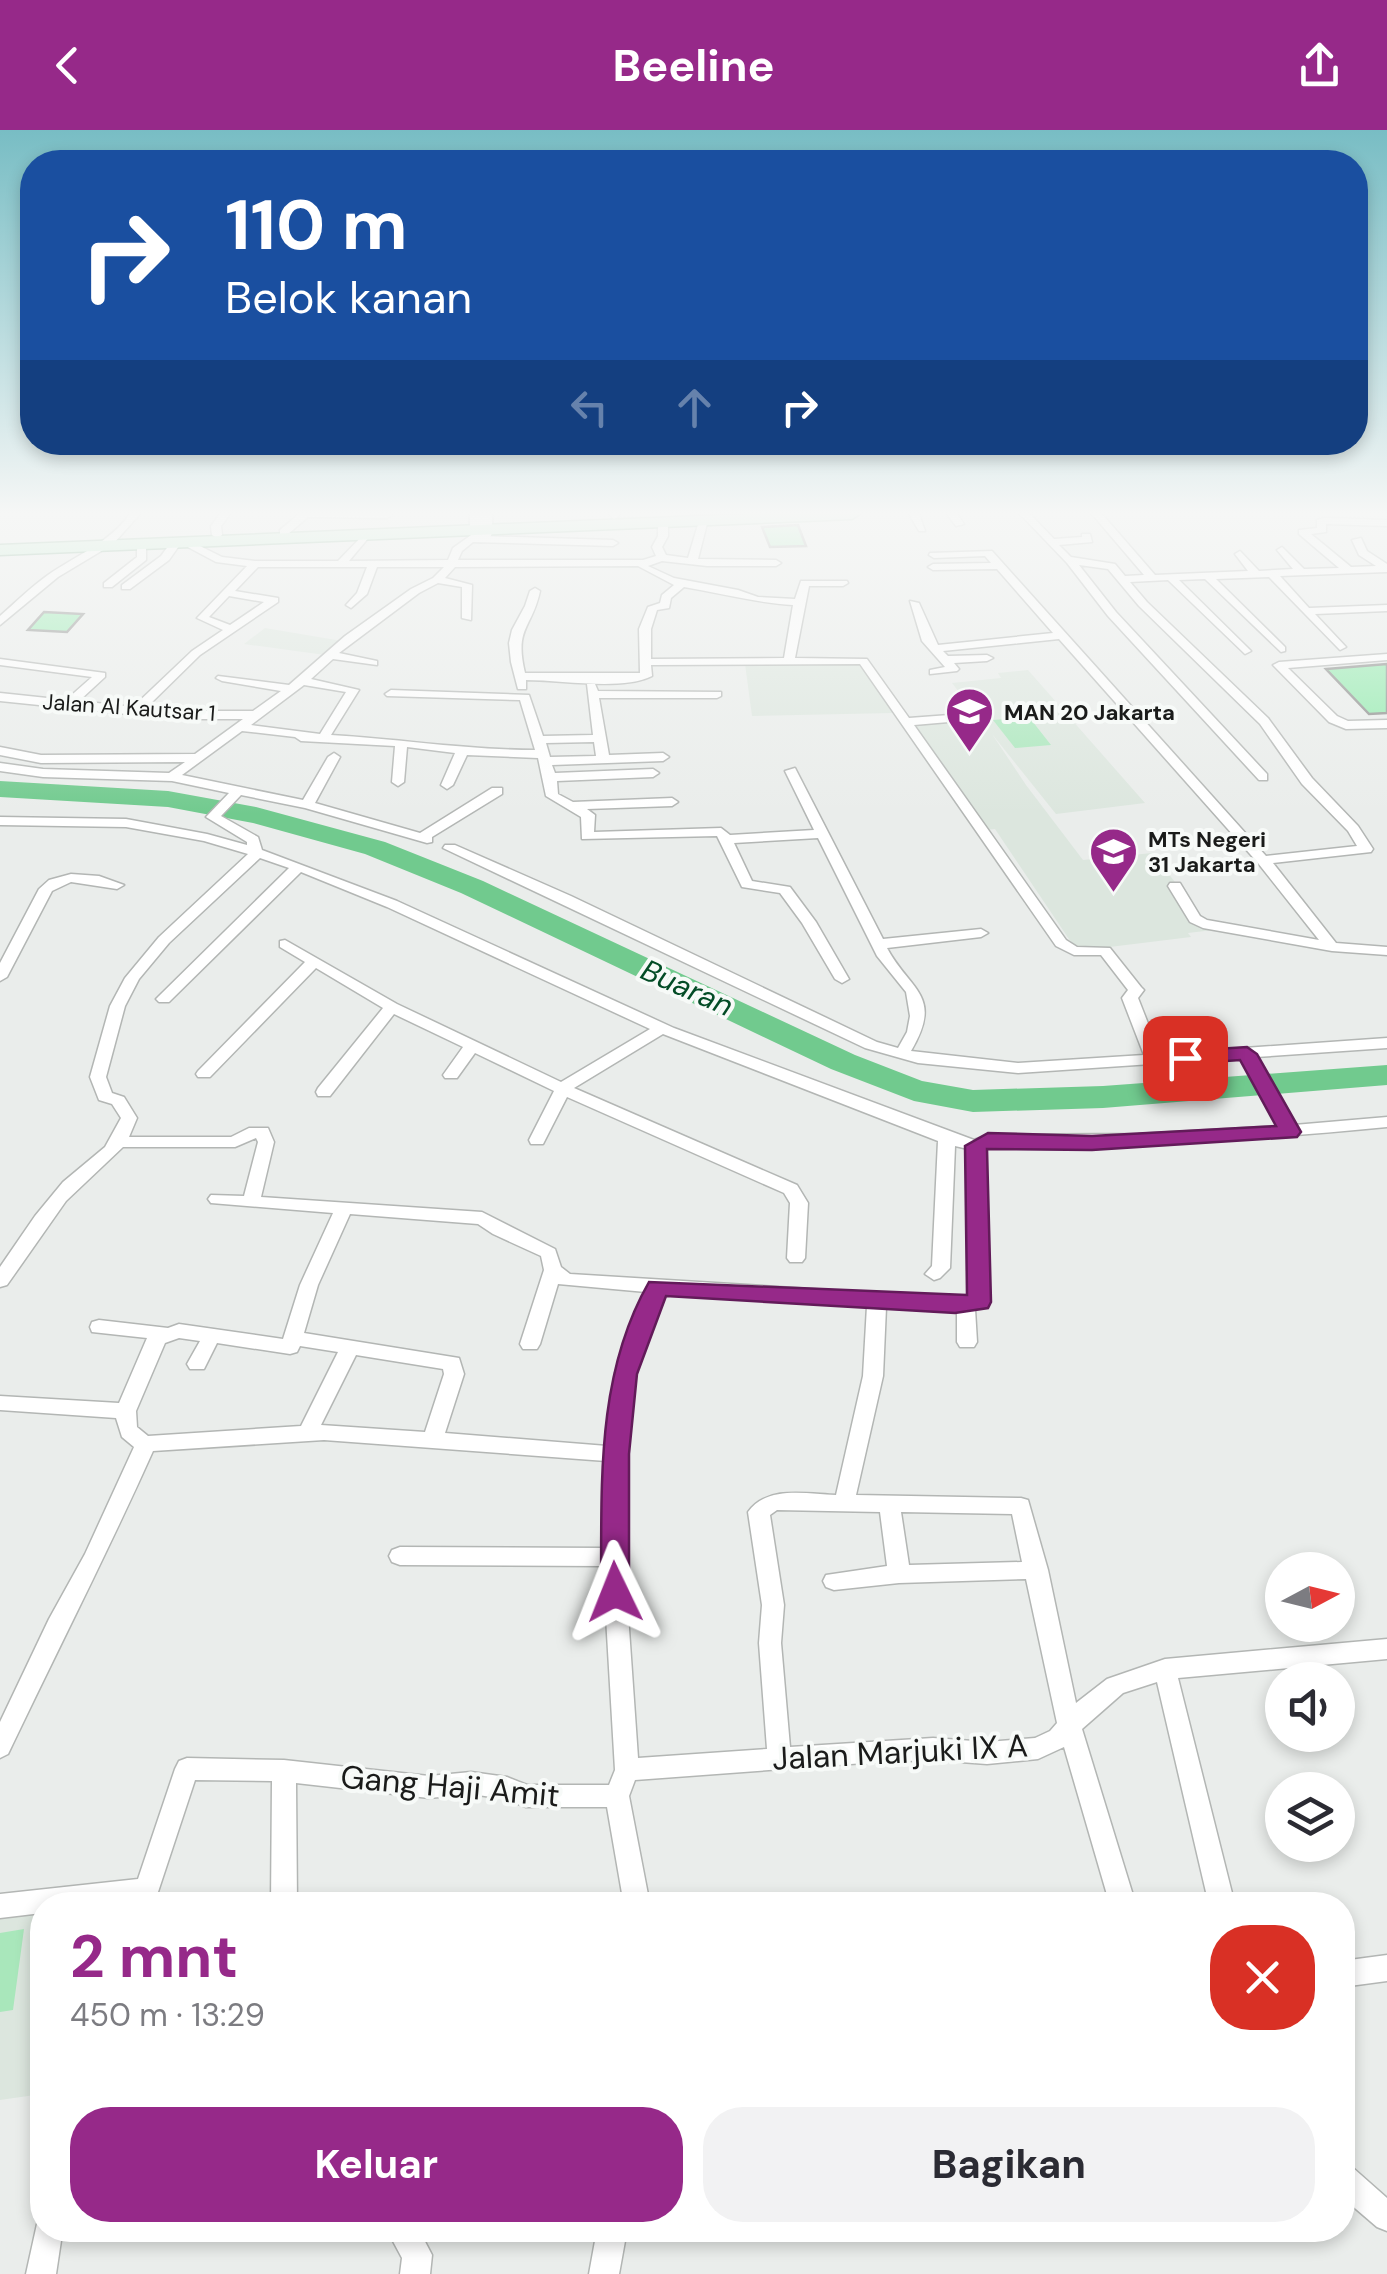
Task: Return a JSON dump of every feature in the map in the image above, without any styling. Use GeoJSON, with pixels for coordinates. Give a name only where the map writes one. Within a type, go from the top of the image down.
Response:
{"type":"FeatureCollection","features":[{"type":"Feature","properties":{"kind":"street"},"geometry":{"type":"LineString","coordinates":[[206,614],[202,618],[229,628]]}},
{"type":"Feature","properties":{"kind":"street"},"geometry":{"type":"LineString","coordinates":[[136,711],[196,653],[251,614]]}},
{"type":"Feature","properties":{"kind":"street"},"geometry":{"type":"LineString","coordinates":[[172,777],[258,715],[385,614]]}},
{"type":"Feature","properties":{"kind":"street"},"geometry":{"type":"LineString","coordinates":[[530,614],[516,635],[515,661],[524,697],[550,777],[552,796],[588,814],[587,836],[712,830],[728,840],[822,834]]}},
{"type":"Feature","properties":{"kind":"street"},"geometry":{"type":"LineString","coordinates":[[520,678],[562,675],[590,680],[645,676],[645,630],[651,614]]}},
{"type":"Feature","properties":{"kind":"street"},"geometry":{"type":"LineString","coordinates":[[789,661],[797,614]]}},
{"type":"Feature","properties":{"kind":"street"},"geometry":{"type":"LineString","coordinates":[[919,614],[933,648],[952,670],[934,672]]}},
{"type":"Feature","properties":{"kind":"street"},"geometry":{"type":"LineString","coordinates":[[1044,614],[1263,860],[1332,947]]}},
{"type":"Feature","properties":{"kind":"street"},"geometry":{"type":"LineString","coordinates":[[1112,614],[1263,777]]}},
{"type":"Feature","properties":{"kind":"street"},"geometry":{"type":"LineString","coordinates":[[1157,614],[1264,722],[1307,782],[1353,829],[1366,850],[1263,860]]}},
{"type":"Feature","properties":{"kind":"street"},"geometry":{"type":"LineString","coordinates":[[1207,614],[1245,650]]}},
{"type":"Feature","properties":{"kind":"street"},"geometry":{"type":"LineString","coordinates":[[1246,614],[1281,650]]}},
{"type":"Feature","properties":{"kind":"street"},"geometry":{"type":"LineString","coordinates":[[1310,614],[1340,647]]}},
{"type":"Feature","properties":{"kind":"street"},"geometry":{"type":"LineString","coordinates":[[933,648],[1064,635]]}},
{"type":"Feature","properties":{"kind":"street"},"geometry":{"type":"LineString","coordinates":[[330,655],[373,663]]}},
{"type":"Feature","properties":{"kind":"street"},"geometry":{"type":"LineString","coordinates":[[1387,657],[1279,665],[1333,719],[1346,724],[1387,724]]}},
{"type":"Feature","properties":{"kind":"street"},"geometry":{"type":"LineString","coordinates":[[945,660],[987,658]]}},
{"type":"Feature","properties":{"kind":"street"},"geometry":{"type":"LineString","coordinates":[[644,662],[862,661],[1061,943],[1074,952],[1100,950],[1108,954],[1137,992],[1130,998],[1154,1059]]}},
{"type":"Feature","properties":{"kind":"street"},"geometry":{"type":"LineString","coordinates":[[0,662],[101,675],[69,704]]}},
{"type":"Feature","properties":{"kind":"street"},"geometry":{"type":"LineString","coordinates":[[222,678],[352,690],[323,739]]}},
{"type":"Feature","properties":{"kind":"street"},"geometry":{"type":"LineString","coordinates":[[590,680],[603,759]]}},
{"type":"Feature","properties":{"kind":"street"},"geometry":{"type":"LineString","coordinates":[[391,694],[524,697]]}},
{"type":"Feature","properties":{"kind":"street"},"geometry":{"type":"LineString","coordinates":[[594,696],[717,694]]}},
{"type":"Feature","properties":{"kind":"street","name":"Jalan Al Kautsar 1"},"geometry":{"type":"LineString","coordinates":[[0,697],[136,711],[258,715]]}},
{"type":"Feature","properties":{"kind":"street"},"geometry":{"type":"LineString","coordinates":[[905,722],[972,716]]}},
{"type":"Feature","properties":{"kind":"street"},"geometry":{"type":"LineString","coordinates":[[239,727],[323,739],[401,742],[544,758],[663,758]]}},
{"type":"Feature","properties":{"kind":"street"},"geometry":{"type":"LineString","coordinates":[[538,740],[600,738]]}},
{"type":"Feature","properties":{"kind":"street"},"geometry":{"type":"LineString","coordinates":[[398,782],[401,742]]}},
{"type":"Feature","properties":{"kind":"street"},"geometry":{"type":"LineString","coordinates":[[447,785],[462,750]]}},
{"type":"Feature","properties":{"kind":"street"},"geometry":{"type":"LineString","coordinates":[[0,751],[42,759],[198,758]]}},
{"type":"Feature","properties":{"kind":"street"},"geometry":{"type":"LineString","coordinates":[[306,804],[334,756]]}},
{"type":"Feature","properties":{"kind":"street"},"geometry":{"type":"LineString","coordinates":[[0,768],[172,777],[234,795],[306,804],[424,838],[497,791]]}},
{"type":"Feature","properties":{"kind":"street"},"geometry":{"type":"LineString","coordinates":[[791,772],[884,956],[909,982],[916,1000],[915,1032],[902,1054]]}},
{"type":"Feature","properties":{"kind":"street"},"geometry":{"type":"LineString","coordinates":[[550,777],[653,774]]}},
{"type":"Feature","properties":{"kind":"street"},"geometry":{"type":"LineString","coordinates":[[234,795],[214,819],[254,840],[256,854]]}},
{"type":"Feature","properties":{"kind":"street"},"geometry":{"type":"LineString","coordinates":[[569,807],[672,802]]}},
{"type":"Feature","properties":{"kind":"street"},"geometry":{"type":"LineString","coordinates":[[0,820],[122,822],[256,854],[386,902],[662,1028],[976,1146],[988,1140],[1092,1143],[1387,1122]]}},
{"type":"Feature","properties":{"kind":"street"},"geometry":{"type":"LineString","coordinates":[[728,840],[730,854],[747,884],[784,890],[809,922],[842,979]]}},
{"type":"Feature","properties":{"kind":"street"},"geometry":{"type":"LineString","coordinates":[[450,848],[566,899],[870,1045],[902,1054],[989,1068],[1248,1056],[1387,1043]]}},
{"type":"Feature","properties":{"kind":"street"},"geometry":{"type":"LineString","coordinates":[[0,1281],[71,1184],[120,1142],[130,1118],[118,1102],[105,1096],[98,1076],[110,1051],[107,1040],[122,994],[141,966],[256,854]]}},
{"type":"Feature","properties":{"kind":"street"},"geometry":{"type":"LineString","coordinates":[[164,999],[297,868]]}},
{"type":"Feature","properties":{"kind":"street"},"geometry":{"type":"LineString","coordinates":[[0,977],[46,888],[54,882],[83,878],[117,885]]}},
{"type":"Feature","properties":{"kind":"street"},"geometry":{"type":"LineString","coordinates":[[1175,886],[1202,924],[1384,954]]}},
{"type":"Feature","properties":{"kind":"street"},"geometry":{"type":"LineString","coordinates":[[880,944],[981,932]]}},
{"type":"Feature","properties":{"kind":"street"},"geometry":{"type":"LineString","coordinates":[[285,944],[392,1007],[565,1086],[582,1098],[791,1189],[799,1203],[796,1258]]}},
{"type":"Feature","properties":{"kind":"street"},"geometry":{"type":"LineString","coordinates":[[204,1074],[314,962]]}},
{"type":"Feature","properties":{"kind":"street"},"geometry":{"type":"LineString","coordinates":[[324,1092],[392,1007]]}},
{"type":"Feature","properties":{"kind":"street"},"geometry":{"type":"LineString","coordinates":[[537,1140],[565,1086],[662,1028]]}},
{"type":"Feature","properties":{"kind":"street"},"geometry":{"type":"LineString","coordinates":[[451,1075],[472,1045]]}},
{"type":"Feature","properties":{"kind":"street"},"geometry":{"type":"LineString","coordinates":[[1248,1056],[1289,1129]]}},
{"type":"Feature","properties":{"kind":"street"},"geometry":{"type":"LineString","coordinates":[[120,1142],[235,1142],[249,1133],[264,1133],[264,1154],[252,1202]]}},
{"type":"Feature","properties":{"kind":"street"},"geometry":{"type":"LineString","coordinates":[[934,1274],[940,1268],[947,1138]]}},
{"type":"Feature","properties":{"kind":"street"},"geometry":{"type":"LineString","coordinates":[[553,1270],[564,1280],[658,1288],[966,1305],[979,1302],[976,1146]]}},
{"type":"Feature","properties":{"kind":"street"},"geometry":{"type":"LineString","coordinates":[[217,1199],[482,1218],[498,1230],[549,1253],[553,1270],[530,1344]]}},
{"type":"Feature","properties":{"kind":"street"},"geometry":{"type":"LineString","coordinates":[[99,1327],[179,1331],[286,1348],[294,1338],[309,1285],[344,1208]]}},
{"type":"Feature","properties":{"kind":"street"},"geometry":{"type":"LineString","coordinates":[[635,1892],[617,1796],[627,1770],[613,1557],[616,1454],[625,1374],[658,1288]]}},
{"type":"Feature","properties":{"kind":"street"},"geometry":{"type":"LineString","coordinates":[[844,1504],[873,1376],[877,1301]]}},
{"type":"Feature","properties":{"kind":"street"},"geometry":{"type":"LineString","coordinates":[[966,1305],[967,1342]]}},
{"type":"Feature","properties":{"kind":"street"},"geometry":{"type":"LineString","coordinates":[[164,1333],[157,1338],[126,1411],[124,1426],[130,1436],[146,1444],[308,1433],[616,1454]]}},
{"type":"Feature","properties":{"kind":"street"},"geometry":{"type":"LineString","coordinates":[[197,1364],[210,1337]]}},
{"type":"Feature","properties":{"kind":"street"},"geometry":{"type":"LineString","coordinates":[[294,1338],[452,1363],[454,1374],[432,1442]]}},
{"type":"Feature","properties":{"kind":"street"},"geometry":{"type":"LineString","coordinates":[[308,1433],[351,1346]]}},
{"type":"Feature","properties":{"kind":"street"},"geometry":{"type":"LineString","coordinates":[[0,1403],[126,1411]]}},
{"type":"Feature","properties":{"kind":"street"},"geometry":{"type":"LineString","coordinates":[[0,1747],[56,1626],[95,1557],[146,1444]]}},
{"type":"Feature","properties":{"kind":"street"},"geometry":{"type":"LineString","coordinates":[[778,1756],[770,1643],[774,1604],[759,1512],[762,1506],[774,1502],[1021,1506],[1070,1725],[1119,1892]]}},
{"type":"Feature","properties":{"kind":"street"},"geometry":{"type":"LineString","coordinates":[[890,1506],[900,1574]]}},
{"type":"Feature","properties":{"kind":"street"},"geometry":{"type":"LineString","coordinates":[[400,1556],[613,1557]]}},
{"type":"Feature","properties":{"kind":"street"},"geometry":{"type":"LineString","coordinates":[[834,1581],[900,1574],[1037,1570]]}},
{"type":"Feature","properties":{"kind":"street","name":"Jalan Marjuki IX A"},"geometry":{"type":"LineString","coordinates":[[627,1770],[778,1756],[933,1749],[987,1754],[1038,1748],[1058,1738],[1115,1686],[1164,1669],[1387,1649]]}},
{"type":"Feature","properties":{"kind":"street"},"geometry":{"type":"LineString","coordinates":[[1164,1669],[1219,1892]]}},
{"type":"Feature","properties":{"kind":"street","name":"Gang Haji Amit"},"geometry":{"type":"LineString","coordinates":[[144,1892],[152,1884],[185,1770],[284,1771],[429,1787],[472,1783],[507,1788],[526,1796],[617,1796]]}},
{"type":"Feature","properties":{"kind":"street"},"geometry":{"type":"LineString","coordinates":[[284,1771],[284,1892]]}},
{"type":"Feature","properties":{"kind":"street","name":"Gang Haji Amit"},"geometry":{"type":"LineString","coordinates":[[0,1906],[30,1903]]}},
{"type":"Feature","properties":{"kind":"street"},"geometry":{"type":"LineString","coordinates":[[1355,1972],[1387,1968]]}},
{"type":"Feature","properties":{"kind":"street"},"geometry":{"type":"LineString","coordinates":[[1355,2189],[1387,2217]]}},
{"type":"Feature","properties":{"kind":"street"},"geometry":{"type":"LineString","coordinates":[[41,2274],[46,2242]]}},
{"type":"Feature","properties":{"kind":"street"},"geometry":{"type":"LineString","coordinates":[[409,2242],[417,2255],[415,2274]]}},
{"type":"Feature","properties":{"kind":"street"},"geometry":{"type":"LineString","coordinates":[[604,2274],[610,2242]]}},
{"type":"Feature","properties":{"kind":"shaded area"},"geometry":{"type":"Polygon","coordinates":[[[265,628],[342,641],[325,655],[244,644],[265,628]]]}},
{"type":"Feature","properties":{"kind":"shaded area"},"geometry":{"type":"Polygon","coordinates":[[[745,664],[862,665],[893,713],[752,716],[745,664]]]}},
{"type":"Feature","properties":{"kind":"shaded area"},"geometry":{"type":"Polygon","coordinates":[[[1028,670],[1145,803],[1056,814],[992,734],[1026,785],[1083,860],[1152,853],[1213,930],[1188,933],[1191,937],[1077,951],[995,829],[985,830],[957,792],[914,724],[979,718],[952,683],[1001,678],[998,673],[1028,670]]]}},
{"type":"Feature","properties":{"kind":"shaded area"},"geometry":{"type":"Polygon","coordinates":[[[30,1912],[30,2096],[0,2100],[0,1916],[30,1912]]]}},
{"type":"Feature","properties":{"kind":"green space"},"geometry":{"type":"Polygon","coordinates":[[[1029,717],[1051,745],[1015,748],[993,720],[1029,717]]]}},
{"type":"Feature","properties":{"kind":"green space"},"geometry":{"type":"Polygon","coordinates":[[[24,1929],[13,2010],[0,2012],[0,1933],[24,1929]]]}},
{"type":"Feature","properties":{"kind":"building"},"geometry":{"type":"Polygon","coordinates":[[[42,614],[83,614],[67,632],[28,630],[42,614]]]}},
{"type":"Feature","properties":{"kind":"building"},"geometry":{"type":"Polygon","coordinates":[[[1387,664],[1387,713],[1369,714],[1326,669],[1387,664]]]}},
{"type":"Feature","properties":{"kind":"waterway","name":"Buaran"},"geometry":{"type":"LineString","coordinates":[[0,789],[168,799],[256,815],[375,848],[472,887],[843,1062],[914,1090],[973,1101],[1103,1097],[1387,1075]]}},
{"type":"Feature","properties":{"kind":"place","name":"MAN 20 Jakarta"},"geometry":{"type":"Point","coordinates":[969,754]}},
{"type":"Feature","properties":{"kind":"place","name":"MTs Negeri 31 Jakarta"},"geometry":{"type":"Point","coordinates":[1113,894]}},
{"type":"Feature","properties":{"kind":"route"},"geometry":{"type":"LineString","coordinates":[[615,1592],[616,1454],[625,1374],[658,1288],[955,1305],[979,1302],[976,1146],[988,1140],[1092,1143],[1290,1132],[1247,1054],[1185,1058]]}}]}
